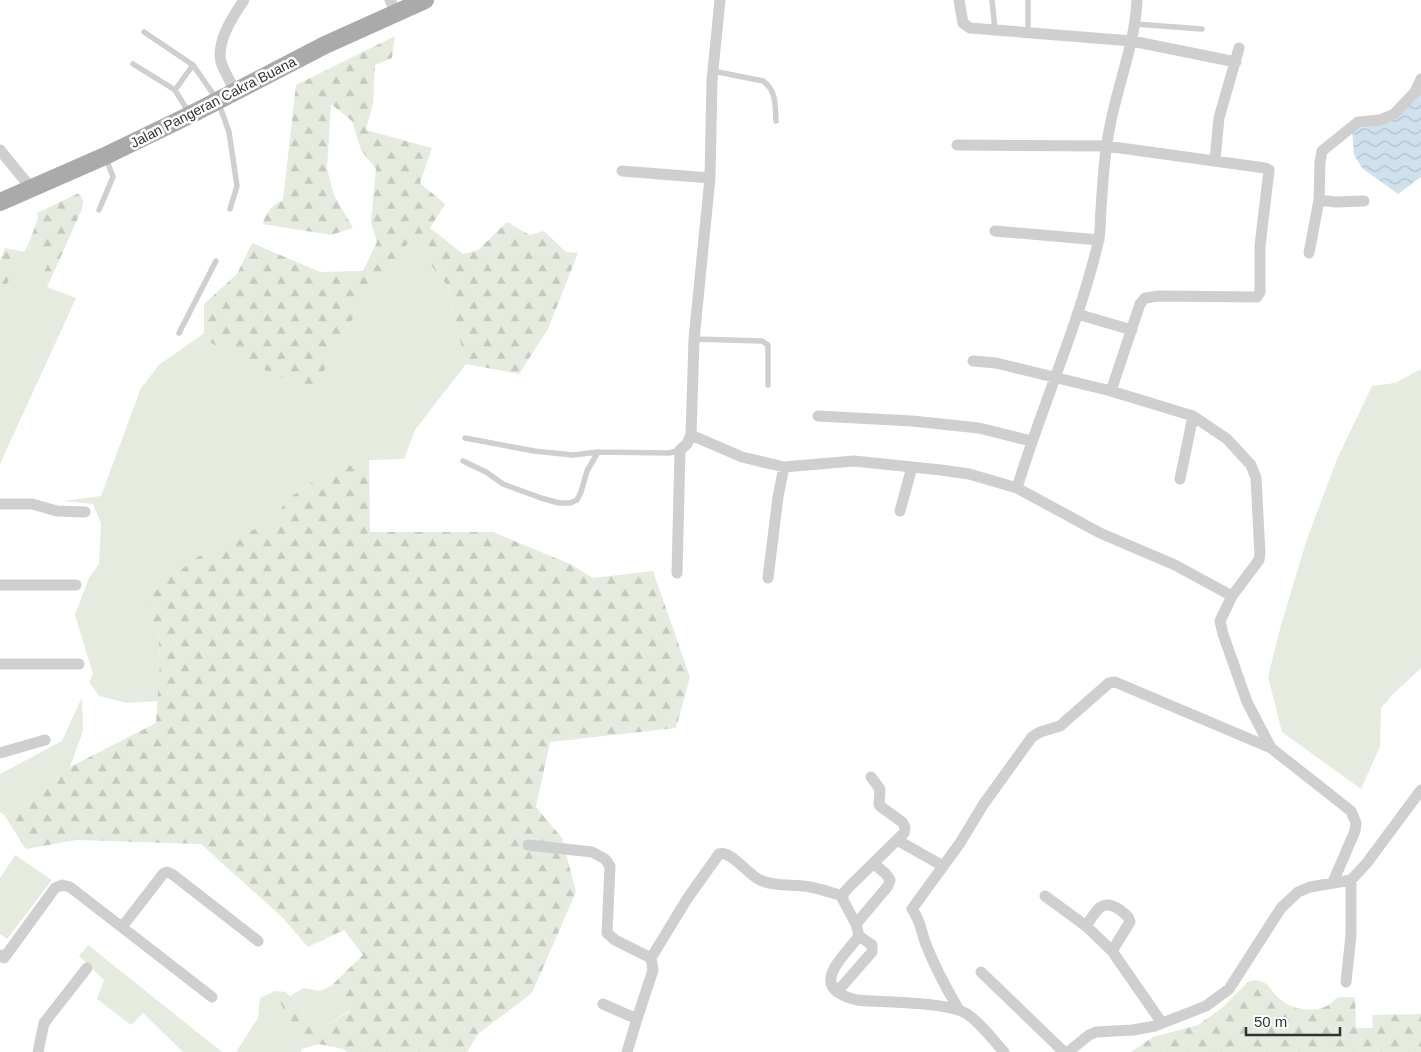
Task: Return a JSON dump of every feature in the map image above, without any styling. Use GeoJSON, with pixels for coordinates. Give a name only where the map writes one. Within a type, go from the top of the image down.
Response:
{"type":"FeatureCollection","features":[{"type":"Feature","properties":{"kind":"main road","name":"Jalan Pangeran Cakra Buana"},"geometry":{"type":"LineString","coordinates":[[0,202],[31,188],[107,161],[235,91],[325,45],[393,6],[425,0]]}},
{"type":"Feature","properties":{"kind":"street"},"geometry":{"type":"LineString","coordinates":[[235,91],[221,63],[221,46],[232,20],[244,0]]}},
{"type":"Feature","properties":{"kind":"street"},"geometry":{"type":"LineString","coordinates":[[677,574],[680,450],[687,444],[692,435],[694,339],[710,178],[713,71],[720,0]]}},
{"type":"Feature","properties":{"kind":"street"},"geometry":{"type":"LineString","coordinates":[[959,0],[963,23],[970,28],[1132,41],[1236,62]]}},
{"type":"Feature","properties":{"kind":"street"},"geometry":{"type":"LineString","coordinates":[[1017,488],[1031,440],[1056,377],[1077,314],[1099,240],[1106,146],[1114,102],[1132,41],[1137,0]]}},
{"type":"Feature","properties":{"kind":"street"},"geometry":{"type":"LineString","coordinates":[[1215,160],[1220,118],[1239,48]]}},
{"type":"Feature","properties":{"kind":"street"},"geometry":{"type":"LineString","coordinates":[[1309,253],[1319,200],[1322,151],[1358,122],[1380,120],[1394,114],[1414,92],[1421,79]]}},
{"type":"Feature","properties":{"kind":"street"},"geometry":{"type":"LineString","coordinates":[[958,145],[1106,146],[1215,160],[1270,170],[1260,246],[1260,292],[1257,297],[1159,296],[1145,298],[1140,304],[1112,391]]}},
{"type":"Feature","properties":{"kind":"street"},"geometry":{"type":"LineString","coordinates":[[0,150],[31,188]]}},
{"type":"Feature","properties":{"kind":"street"},"geometry":{"type":"LineString","coordinates":[[622,171],[710,178]]}},
{"type":"Feature","properties":{"kind":"street"},"geometry":{"type":"LineString","coordinates":[[1319,200],[1336,202],[1364,201]]}},
{"type":"Feature","properties":{"kind":"street"},"geometry":{"type":"LineString","coordinates":[[995,231],[1099,240]]}},
{"type":"Feature","properties":{"kind":"street"},"geometry":{"type":"LineString","coordinates":[[1077,314],[1132,330]]}},
{"type":"Feature","properties":{"kind":"street"},"geometry":{"type":"LineString","coordinates":[[973,362],[996,364],[1056,377],[1112,391],[1193,416],[1228,439],[1239,449],[1251,465],[1256,478],[1260,554],[1259,560],[1232,596],[1220,621],[1247,702],[1271,748]]}},
{"type":"Feature","properties":{"kind":"street"},"geometry":{"type":"LineString","coordinates":[[818,416],[912,421],[969,427],[1031,440]]}},
{"type":"Feature","properties":{"kind":"street"},"geometry":{"type":"LineString","coordinates":[[1180,479],[1193,416]]}},
{"type":"Feature","properties":{"kind":"street"},"geometry":{"type":"LineString","coordinates":[[692,435],[742,457],[784,467],[854,462],[912,467],[969,474],[1017,488],[1100,533],[1175,565],[1232,596]]}},
{"type":"Feature","properties":{"kind":"street"},"geometry":{"type":"LineString","coordinates":[[768,578],[778,496],[784,467]]}},
{"type":"Feature","properties":{"kind":"street"},"geometry":{"type":"LineString","coordinates":[[900,511],[912,467]]}},
{"type":"Feature","properties":{"kind":"street"},"geometry":{"type":"LineString","coordinates":[[0,504],[32,504],[57,511],[85,512]]}},
{"type":"Feature","properties":{"kind":"street"},"geometry":{"type":"LineString","coordinates":[[0,585],[76,585]]}},
{"type":"Feature","properties":{"kind":"street"},"geometry":{"type":"LineString","coordinates":[[0,664],[79,664]]}},
{"type":"Feature","properties":{"kind":"street"},"geometry":{"type":"LineString","coordinates":[[959,1010],[944,984],[925,942],[918,916],[912,909],[960,843],[983,805],[1032,737],[1040,732],[1060,726],[1109,683],[1115,682],[1271,748],[1351,811],[1356,823],[1355,831],[1333,882]]}},
{"type":"Feature","properties":{"kind":"street"},"geometry":{"type":"LineString","coordinates":[[0,753],[44,740]]}},
{"type":"Feature","properties":{"kind":"street"},"geometry":{"type":"LineString","coordinates":[[838,992],[872,952],[872,945],[859,936],[856,924],[843,900],[843,896],[847,889],[904,832],[904,824],[880,806],[880,789],[871,777]]}},
{"type":"Feature","properties":{"kind":"street"},"geometry":{"type":"LineString","coordinates":[[1068,1052],[1089,1034],[1147,1028],[1192,1013],[1218,998],[1229,988],[1288,900],[1310,886],[1351,880],[1366,864],[1421,790]]}},
{"type":"Feature","properties":{"kind":"street"},"geometry":{"type":"LineString","coordinates":[[897,840],[943,866]]}},
{"type":"Feature","properties":{"kind":"street"},"geometry":{"type":"LineString","coordinates":[[528,845],[592,852],[605,858],[610,866],[607,933],[615,940],[650,958]]}},
{"type":"Feature","properties":{"kind":"street"},"geometry":{"type":"LineString","coordinates":[[627,1052],[653,970],[650,958],[687,899],[719,854],[729,855],[750,874],[760,880],[772,884],[810,887],[843,896]]}},
{"type":"Feature","properties":{"kind":"street"},"geometry":{"type":"LineString","coordinates":[[856,924],[888,886],[890,880],[873,863]]}},
{"type":"Feature","properties":{"kind":"street"},"geometry":{"type":"LineString","coordinates":[[122,927],[163,874],[167,872],[258,941]]}},
{"type":"Feature","properties":{"kind":"street"},"geometry":{"type":"LineString","coordinates":[[1346,982],[1351,935],[1351,880]]}},
{"type":"Feature","properties":{"kind":"street"},"geometry":{"type":"LineString","coordinates":[[1,959],[55,888],[62,885],[70,887],[212,996]]}},
{"type":"Feature","properties":{"kind":"street"},"geometry":{"type":"LineString","coordinates":[[1045,896],[1086,926],[1112,951],[1162,1023]]}},
{"type":"Feature","properties":{"kind":"street"},"geometry":{"type":"LineString","coordinates":[[1086,926],[1104,905],[1112,904],[1125,914],[1130,922],[1112,951]]}},
{"type":"Feature","properties":{"kind":"street"},"geometry":{"type":"LineString","coordinates":[[859,936],[835,964],[831,974],[831,982],[838,992],[846,998],[857,1000],[927,1005],[959,1010],[975,1020],[1004,1052]]}},
{"type":"Feature","properties":{"kind":"street"},"geometry":{"type":"LineString","coordinates":[[38,1052],[44,1023],[86,968]]}},
{"type":"Feature","properties":{"kind":"street"},"geometry":{"type":"LineString","coordinates":[[981,972],[1064,1052]]}},
{"type":"Feature","properties":{"kind":"street"},"geometry":{"type":"LineString","coordinates":[[603,1004],[637,1019]]}},
{"type":"Feature","properties":{"kind":"lane"},"geometry":{"type":"LineString","coordinates":[[992,0],[994,30]]}},
{"type":"Feature","properties":{"kind":"lane"},"geometry":{"type":"LineString","coordinates":[[1028,0],[1028,32]]}},
{"type":"Feature","properties":{"kind":"lane"},"geometry":{"type":"LineString","coordinates":[[1135,24],[1202,29]]}},
{"type":"Feature","properties":{"kind":"lane"},"geometry":{"type":"LineString","coordinates":[[144,32],[193,65],[218,101],[229,132],[237,186],[230,209]]}},
{"type":"Feature","properties":{"kind":"lane"},"geometry":{"type":"LineString","coordinates":[[133,64],[175,90],[190,115]]}},
{"type":"Feature","properties":{"kind":"lane"},"geometry":{"type":"LineString","coordinates":[[175,90],[193,65]]}},
{"type":"Feature","properties":{"kind":"lane"},"geometry":{"type":"LineString","coordinates":[[713,71],[763,81],[769,85],[775,97],[776,121]]}},
{"type":"Feature","properties":{"kind":"lane"},"geometry":{"type":"LineString","coordinates":[[99,210],[113,175],[107,161]]}},
{"type":"Feature","properties":{"kind":"lane"},"geometry":{"type":"LineString","coordinates":[[179,332],[216,261]]}},
{"type":"Feature","properties":{"kind":"lane"},"geometry":{"type":"LineString","coordinates":[[694,339],[762,341],[768,345],[768,385]]}},
{"type":"Feature","properties":{"kind":"lane"},"geometry":{"type":"LineString","coordinates":[[465,438],[534,451],[573,455],[598,452],[669,453],[680,450]]}},
{"type":"Feature","properties":{"kind":"lane"},"geometry":{"type":"LineString","coordinates":[[464,462],[486,472],[503,484],[541,498],[559,503],[570,503],[577,500],[587,471],[598,452]]}},
{"type":"Feature","properties":{"kind":"green space"},"geometry":{"type":"Polygon","coordinates":[[[395,36],[392,58],[375,65],[373,103],[366,130],[432,148],[420,183],[445,204],[430,228],[463,254],[478,250],[507,222],[530,235],[544,231],[566,252],[578,253],[548,329],[519,374],[466,364],[452,310],[450,289],[430,264],[428,234],[408,243],[363,302],[340,340],[318,383],[299,387],[199,337],[204,333],[204,304],[237,274],[252,243],[320,272],[363,271],[377,242],[371,222],[376,169],[361,150],[352,121],[331,104],[327,169],[334,195],[353,228],[331,235],[263,224],[270,209],[283,200],[296,85],[395,36]]]}},
{"type":"Feature","properties":{"kind":"green space"},"geometry":{"type":"Polygon","coordinates":[[[79,193],[83,200],[82,209],[48,285],[42,275],[49,262],[47,252],[35,253],[28,245],[38,219],[37,213],[79,193]]]}},
{"type":"Feature","properties":{"kind":"green space"},"geometry":{"type":"Polygon","coordinates":[[[428,234],[430,264],[450,289],[452,310],[466,364],[415,430],[404,459],[369,460],[325,473],[286,500],[274,522],[231,538],[196,558],[182,569],[154,581],[149,613],[158,629],[160,660],[158,701],[127,703],[99,696],[89,682],[93,674],[75,615],[89,578],[99,564],[101,524],[93,504],[64,501],[101,496],[141,388],[160,364],[199,337],[299,387],[340,340],[363,302],[408,242],[428,234]]]}},
{"type":"Feature","properties":{"kind":"green space"},"geometry":{"type":"Polygon","coordinates":[[[28,245],[35,253],[47,252],[49,262],[42,275],[48,285],[47,287],[76,298],[0,464],[0,296],[28,245]]]}},
{"type":"Feature","properties":{"kind":"green space"},"geometry":{"type":"Polygon","coordinates":[[[5,248],[25,252],[0,296],[0,261],[5,248]]]}},
{"type":"Feature","properties":{"kind":"green space"},"geometry":{"type":"Polygon","coordinates":[[[1421,369],[1421,668],[1381,708],[1380,747],[1361,789],[1282,732],[1268,677],[1281,625],[1307,539],[1337,459],[1372,386],[1395,383],[1421,369]]]}},
{"type":"Feature","properties":{"kind":"green space"},"geometry":{"type":"Polygon","coordinates":[[[369,460],[370,532],[493,532],[570,564],[593,578],[653,571],[690,677],[676,728],[550,742],[536,807],[562,838],[576,892],[532,993],[478,1034],[467,1052],[347,1052],[343,1049],[319,1044],[302,1049],[275,991],[286,992],[321,1029],[350,1011],[331,986],[363,955],[344,930],[308,947],[283,918],[201,844],[76,840],[26,849],[4,815],[21,809],[42,793],[70,767],[156,723],[160,660],[158,630],[149,613],[144,593],[154,580],[182,569],[196,558],[231,538],[274,522],[286,500],[325,473],[369,460]]]}},
{"type":"Feature","properties":{"kind":"green space"},"geometry":{"type":"Polygon","coordinates":[[[82,697],[83,731],[70,767],[42,793],[21,809],[4,815],[0,812],[0,774],[62,741],[82,697]]]}},
{"type":"Feature","properties":{"kind":"green space"},"geometry":{"type":"Polygon","coordinates":[[[15,855],[52,880],[7,939],[0,934],[0,878],[15,855]]]}},
{"type":"Feature","properties":{"kind":"green space"},"geometry":{"type":"Polygon","coordinates":[[[88,945],[222,1052],[183,1052],[143,1013],[131,1025],[97,999],[104,980],[79,956],[88,945]]]}},
{"type":"Feature","properties":{"kind":"green space"},"geometry":{"type":"Polygon","coordinates":[[[1255,980],[1267,985],[1285,1003],[1301,1009],[1325,1007],[1338,997],[1355,997],[1356,1028],[1373,1028],[1372,1015],[1421,1014],[1421,1052],[1131,1052],[1153,1037],[1198,1025],[1222,1008],[1248,982],[1255,980]]]}},
{"type":"Feature","properties":{"kind":"green space"},"geometry":{"type":"Polygon","coordinates":[[[331,986],[350,1010],[321,1029],[290,996],[304,988],[320,991],[331,986]]]}},
{"type":"Feature","properties":{"kind":"green space"},"geometry":{"type":"Polygon","coordinates":[[[275,991],[302,1049],[301,1052],[236,1052],[258,1018],[260,998],[275,991]]]}},
{"type":"Feature","properties":{"kind":"water"},"geometry":{"type":"Polygon","coordinates":[[[1421,86],[1421,177],[1398,194],[1363,169],[1354,155],[1352,130],[1375,124],[1421,86]]]}}]}
